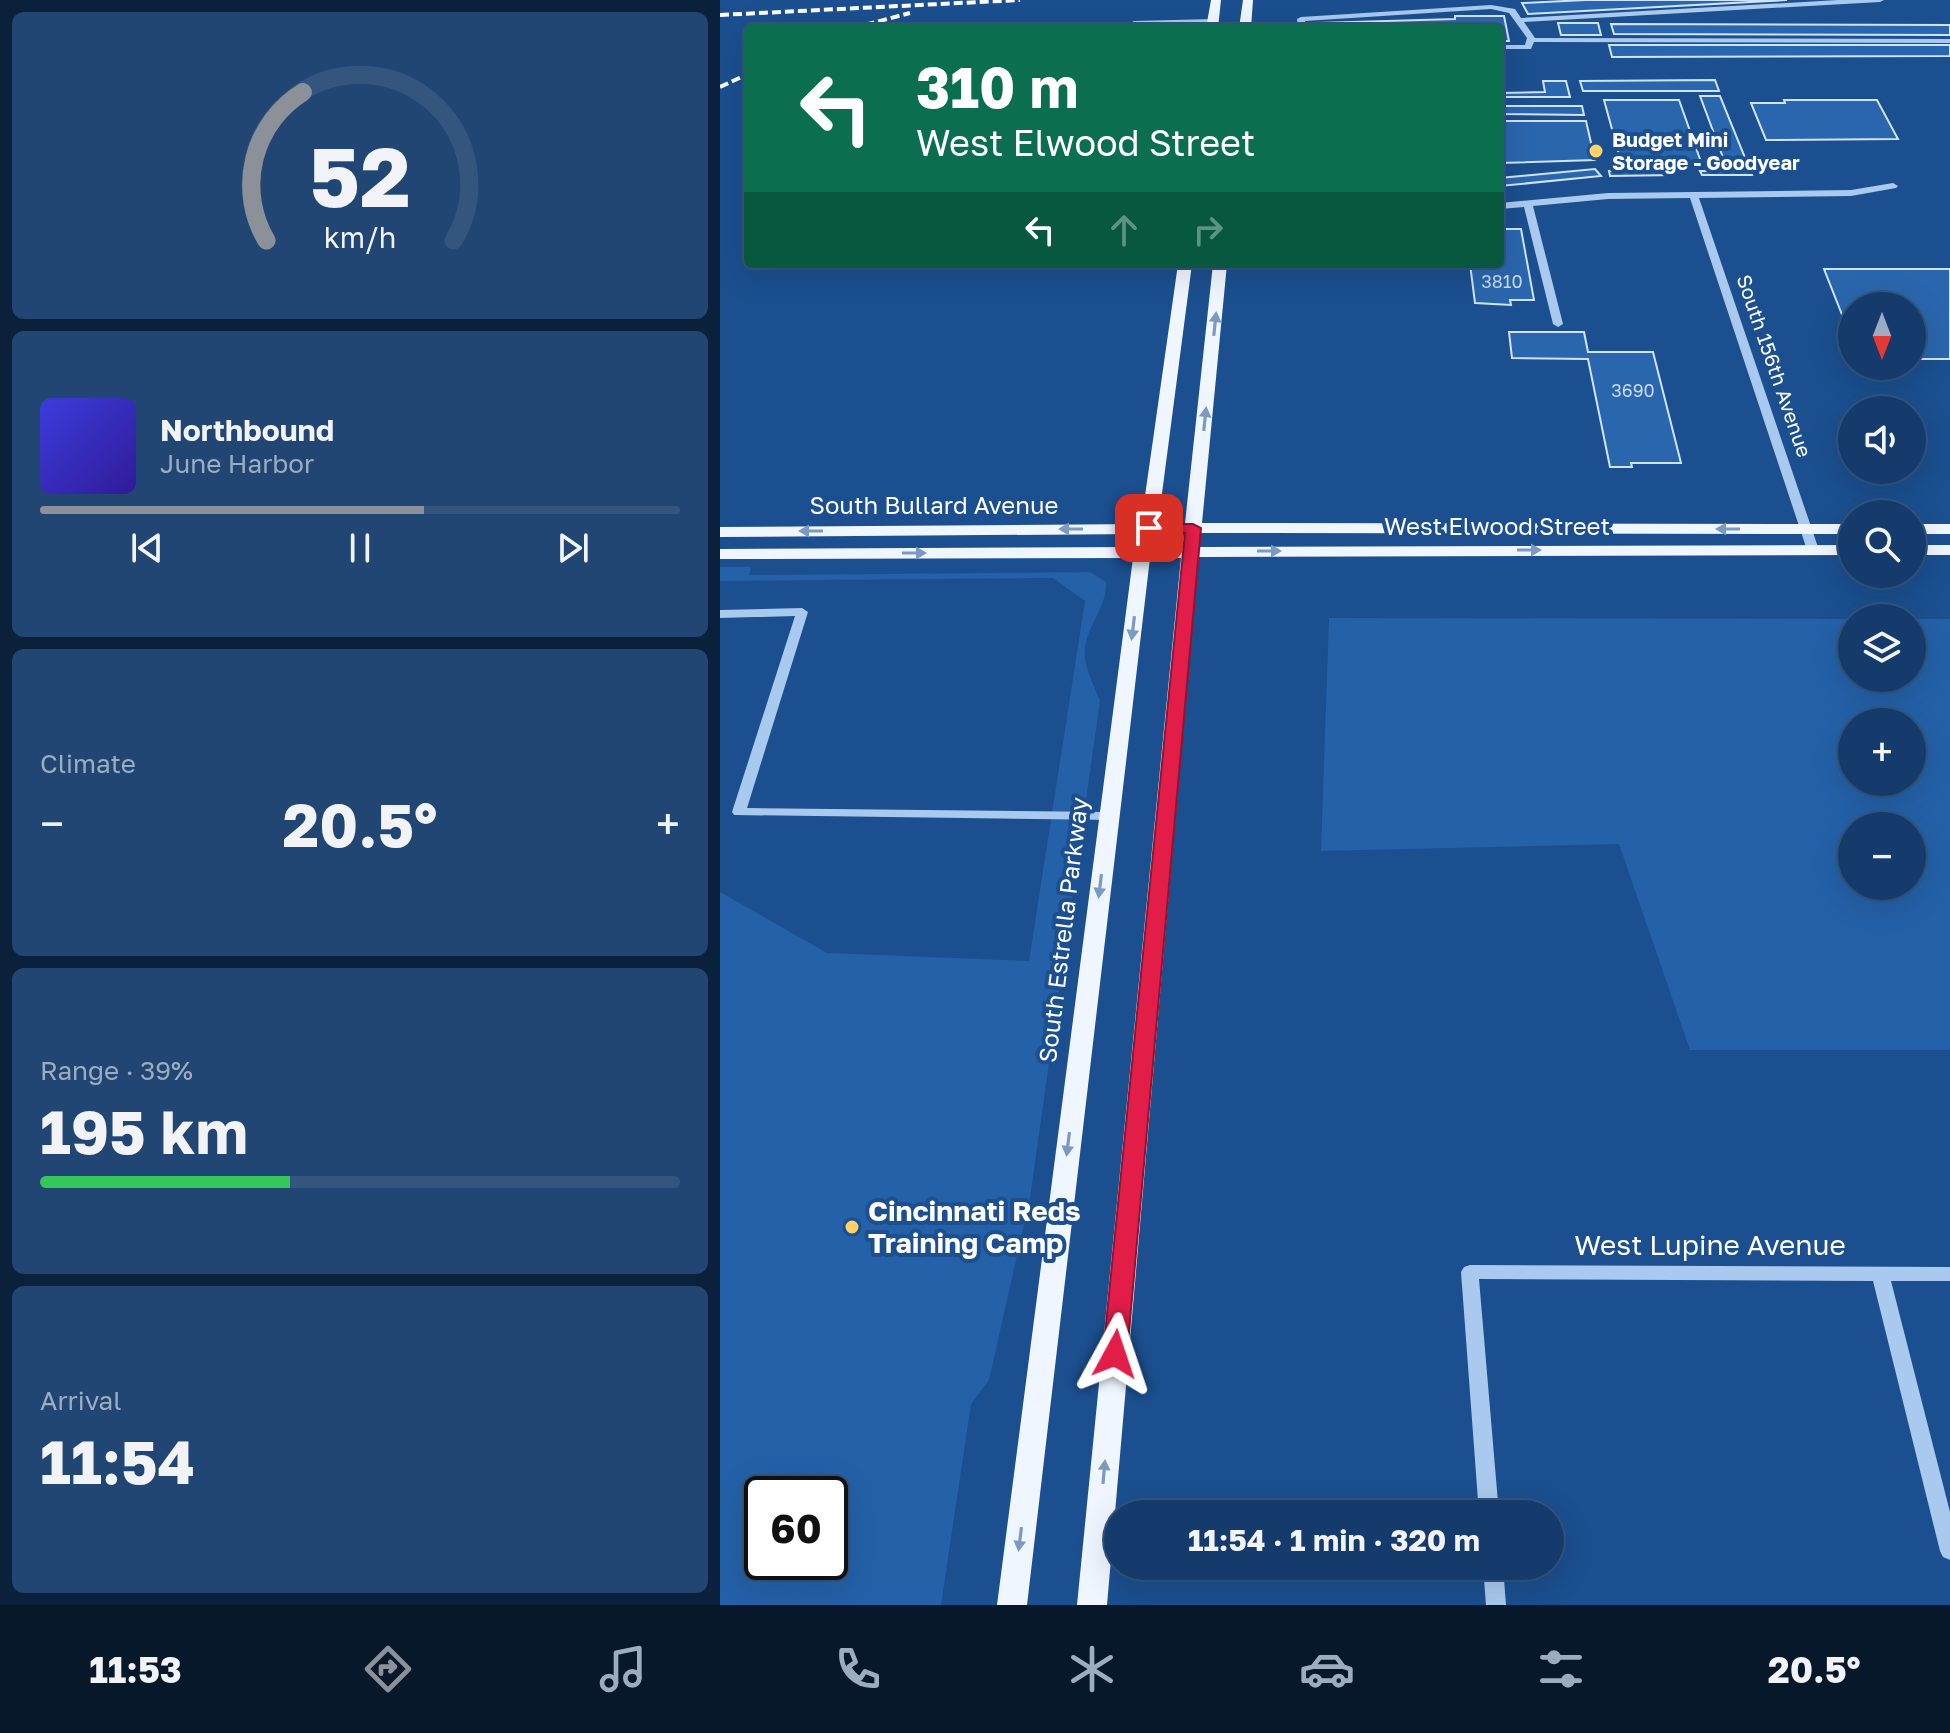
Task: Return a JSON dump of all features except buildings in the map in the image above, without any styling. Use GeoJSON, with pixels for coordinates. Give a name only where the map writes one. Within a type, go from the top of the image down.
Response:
{"type":"FeatureCollection","features":[{"type":"Feature","properties":{"kind":"main road"},"geometry":{"type":"LineString","coordinates":[[1213,24],[1216,0]]}},
{"type":"Feature","properties":{"kind":"main road"},"geometry":{"type":"LineString","coordinates":[[1245,24],[1248,0]]}},
{"type":"Feature","properties":{"kind":"main road","name":"South Estrella Parkway"},"geometry":{"type":"LineString","coordinates":[[1012,1605],[1142,551],[1149,528],[1184,268]]}},
{"type":"Feature","properties":{"kind":"main road"},"geometry":{"type":"LineString","coordinates":[[1092,1605],[1220,268]]}},
{"type":"Feature","properties":{"kind":"main road","name":"West Elwood Street"},"geometry":{"type":"LineString","coordinates":[[1149,528],[1838,529]]}},
{"type":"Feature","properties":{"kind":"main road","name":"South Bullard Avenue"},"geometry":{"type":"LineString","coordinates":[[720,532],[1149,528]]}},
{"type":"Feature","properties":{"kind":"main road"},"geometry":{"type":"LineString","coordinates":[[1926,529],[1950,529]]}},
{"type":"Feature","properties":{"kind":"main road","name":"West Elwood Street"},"geometry":{"type":"LineString","coordinates":[[1142,551],[1838,550]]}},
{"type":"Feature","properties":{"kind":"main road"},"geometry":{"type":"LineString","coordinates":[[1926,550],[1950,550]]}},
{"type":"Feature","properties":{"kind":"main road","name":"South Bullard Avenue"},"geometry":{"type":"LineString","coordinates":[[720,554],[1142,551]]}},
{"type":"Feature","properties":{"kind":"street"},"geometry":{"type":"LineString","coordinates":[[1518,20],[1880,0]]}},
{"type":"Feature","properties":{"kind":"street"},"geometry":{"type":"LineString","coordinates":[[1302,24],[1301,19],[1491,7],[1512,11],[1530,40],[1528,47],[1504,47]]}},
{"type":"Feature","properties":{"kind":"street"},"geometry":{"type":"LineString","coordinates":[[1134,23],[1213,24]]}},
{"type":"Feature","properties":{"kind":"street"},"geometry":{"type":"LineString","coordinates":[[1530,40],[1950,41]]}},
{"type":"Feature","properties":{"kind":"street"},"geometry":{"type":"LineString","coordinates":[[1504,206],[1608,196],[1851,193],[1893,186]]}},
{"type":"Feature","properties":{"kind":"street","name":"South 156th Avenue"},"geometry":{"type":"LineString","coordinates":[[1694,195],[1813,550]]}},
{"type":"Feature","properties":{"kind":"street"},"geometry":{"type":"LineString","coordinates":[[1528,204],[1558,324]]}},
{"type":"Feature","properties":{"kind":"street"},"geometry":{"type":"LineString","coordinates":[[720,614],[802,612],[739,812],[1109,817]]}},
{"type":"Feature","properties":{"kind":"street","name":"West Lupine Avenue"},"geometry":{"type":"LineString","coordinates":[[1488,1500],[1470,1272],[1950,1274]]}},
{"type":"Feature","properties":{"kind":"street"},"geometry":{"type":"LineString","coordinates":[[1880,1273],[1950,1551]]}},
{"type":"Feature","properties":{"kind":"street"},"geometry":{"type":"LineString","coordinates":[[1494,1580],[1496,1605]]}},
{"type":"Feature","properties":{"kind":"shaded area","name":"Cincinnati Reds Training Camp"},"geometry":{"type":"Polygon","coordinates":[[[720,567],[751,567],[749,575],[1090,572],[1106,582],[1106,592],[1085,647],[1087,668],[1100,701],[1030,1198],[989,1380],[971,1404],[941,1605],[720,1605],[720,892],[827,953],[1029,961],[1085,601],[1053,578],[720,581],[720,567]]]}},
{"type":"Feature","properties":{"kind":"shaded area"},"geometry":{"type":"Polygon","coordinates":[[[1329,618],[1838,619],[1838,692],[1926,692],[1926,619],[1950,619],[1950,1050],[1690,1050],[1619,844],[1321,851],[1329,618]]]}},
{"type":"Feature","properties":{"kind":"railway"},"geometry":{"type":"LineString","coordinates":[[720,15],[1020,0]]}},
{"type":"Feature","properties":{"kind":"railway"},"geometry":{"type":"LineString","coordinates":[[868,24],[910,13]]}},
{"type":"Feature","properties":{"kind":"railway"},"geometry":{"type":"LineString","coordinates":[[720,87],[744,76]]}},
{"type":"Feature","properties":{"kind":"place","name":"Budget Mini Storage - Goodyear"},"geometry":{"type":"Point","coordinates":[1596,151]}},
{"type":"Feature","properties":{"kind":"place","name":"Cincinnati Reds Training Camp"},"geometry":{"type":"Point","coordinates":[852,1227]}},
{"type":"Feature","properties":{"kind":"route"},"geometry":{"type":"LineString","coordinates":[[1115,1354],[1193,528],[1149,528]]}}]}
